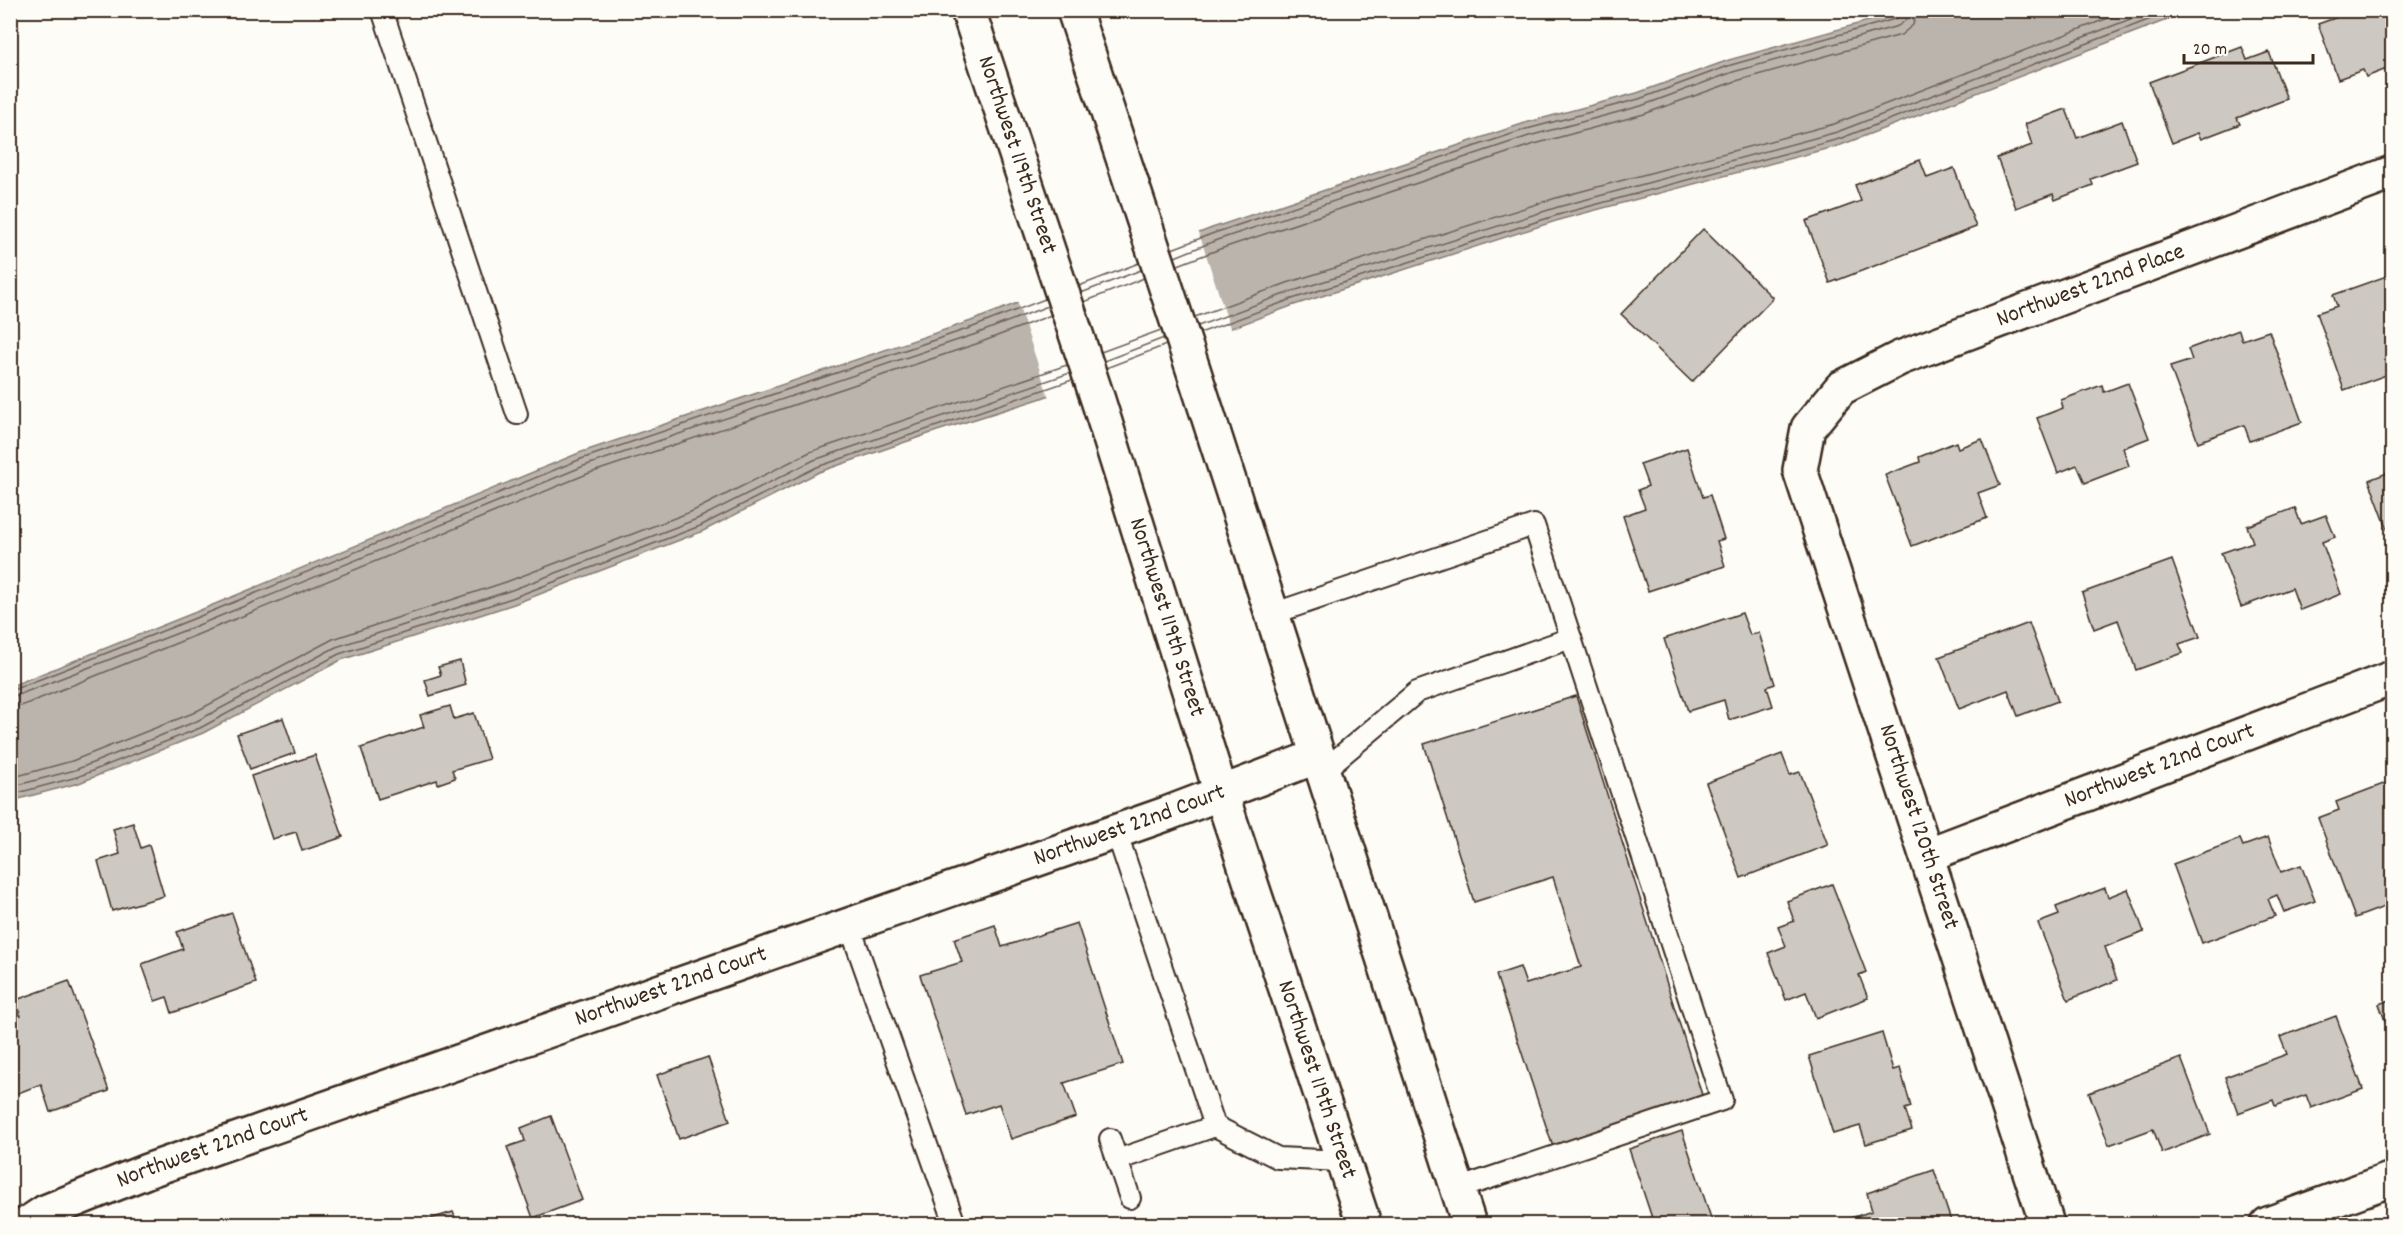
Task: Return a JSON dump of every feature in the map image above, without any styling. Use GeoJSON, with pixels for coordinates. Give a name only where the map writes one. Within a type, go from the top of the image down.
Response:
{"type":"FeatureCollection","features":[{"type":"Feature","properties":{"kind":"main road","name":"Northwest 119th Street"},"geometry":{"type":"LineString","coordinates":[[969,10],[1098,400],[1221,793],[1364,1224]]}},
{"type":"Feature","properties":{"kind":"main road"},"geometry":{"type":"LineString","coordinates":[[1074,10],[1193,369],[1469,1224]]}},
{"type":"Feature","properties":{"kind":"main road","name":"Northwest 22nd Place"},"geometry":{"type":"LineString","coordinates":[[1808,428],[1841,388],[1900,358],[2392,172]]}},
{"type":"Feature","properties":{"kind":"main road","name":"Northwest 120th Street"},"geometry":{"type":"LineString","coordinates":[[1808,428],[1800,470],[2047,1224]]}},
{"type":"Feature","properties":{"kind":"main road","name":"Northwest 22nd Court"},"geometry":{"type":"LineString","coordinates":[[1928,855],[2392,678]]}},
{"type":"Feature","properties":{"kind":"main road","name":"Northwest 22nd Court"},"geometry":{"type":"LineString","coordinates":[[27,1224],[45,1212],[147,1171],[1221,793],[1320,764]]}},
{"type":"Feature","properties":{"kind":"main road"},"geometry":{"type":"LineString","coordinates":[[2268,1224],[2392,1179]]}},
{"type":"Feature","properties":{"kind":"lane"},"geometry":{"type":"LineString","coordinates":[[382,10],[517,414]]}},
{"type":"Feature","properties":{"kind":"lane"},"geometry":{"type":"LineString","coordinates":[[1272,614],[1534,525],[1722,1100],[1457,1189]]}},
{"type":"Feature","properties":{"kind":"lane"},"geometry":{"type":"LineString","coordinates":[[1320,764],[1417,692],[1571,638]]}},
{"type":"Feature","properties":{"kind":"lane"},"geometry":{"type":"LineString","coordinates":[[1116,831],[1215,1126],[1278,1158],[1343,1161]]}},
{"type":"Feature","properties":{"kind":"lane"},"geometry":{"type":"LineString","coordinates":[[849,924],[955,1224]]}},
{"type":"Feature","properties":{"kind":"lane"},"geometry":{"type":"LineString","coordinates":[[1117,1160],[1215,1126]]}},
{"type":"Feature","properties":{"kind":"lane"},"geometry":{"type":"LineString","coordinates":[[1110,1139],[1130,1198]]}},
{"type":"Feature","properties":{"kind":"water"},"geometry":{"type":"Polygon","coordinates":[[[1904,11],[2190,11],[1841,145],[1562,219],[1294,305],[1039,399],[819,472],[703,531],[514,604],[341,660],[203,733],[79,783],[11,801],[11,686],[579,453],[971,321],[1212,228],[1525,123],[1637,93],[1729,60],[1904,11]]]}},
{"type":"Feature","properties":{"kind":"pier"},"geometry":{"type":"Polygon","coordinates":[[[1198,230],[1231,331],[1049,398],[1017,301],[1198,230]]]}},
{"type":"Feature","properties":{"kind":"building"},"geometry":{"type":"Polygon","coordinates":[[[2345,10],[2392,10],[2392,67],[2366,77],[2363,70],[2338,79],[2318,24],[2346,14],[2345,10]]]}},
{"type":"Feature","properties":{"kind":"building"},"geometry":{"type":"Polygon","coordinates":[[[2242,47],[2247,60],[2269,52],[2287,99],[2237,118],[2240,124],[2201,139],[2198,133],[2172,143],[2149,82],[2242,47]]]}},
{"type":"Feature","properties":{"kind":"building"},"geometry":{"type":"Polygon","coordinates":[[[2066,109],[2077,138],[2122,121],[2137,162],[2091,179],[2093,185],[2055,200],[2053,194],[2016,208],[1997,158],[2032,145],[2025,124],[2066,109]]]}},
{"type":"Feature","properties":{"kind":"building"},"geometry":{"type":"Polygon","coordinates":[[[1920,160],[1927,178],[1954,168],[1976,227],[1830,283],[1806,221],[1861,201],[1855,185],[1920,160]]]}},
{"type":"Feature","properties":{"kind":"building"},"geometry":{"type":"Polygon","coordinates":[[[1703,229],[1773,298],[1692,382],[1621,314],[1703,229]]]}},
{"type":"Feature","properties":{"kind":"building"},"geometry":{"type":"Polygon","coordinates":[[[2392,274],[2392,373],[2344,390],[2317,313],[2337,306],[2333,295],[2392,274]]]}},
{"type":"Feature","properties":{"kind":"building"},"geometry":{"type":"Polygon","coordinates":[[[2239,330],[2242,340],[2269,331],[2302,422],[2250,441],[2244,425],[2198,442],[2170,367],[2192,360],[2188,349],[2239,330]]]}},
{"type":"Feature","properties":{"kind":"building"},"geometry":{"type":"Polygon","coordinates":[[[2128,383],[2149,438],[2123,448],[2129,466],[2085,483],[2077,465],[2058,473],[2037,418],[2063,408],[2061,400],[2102,385],[2104,392],[2128,383]]]}},
{"type":"Feature","properties":{"kind":"building"},"geometry":{"type":"Polygon","coordinates":[[[1982,439],[2000,485],[1978,493],[1987,518],[1912,546],[1885,475],[1920,462],[1919,457],[1956,442],[1958,448],[1982,439]]]}},
{"type":"Feature","properties":{"kind":"building"},"geometry":{"type":"Polygon","coordinates":[[[1687,448],[1703,497],[1710,495],[1724,539],[1717,541],[1725,566],[1648,591],[1623,516],[1645,508],[1638,490],[1648,486],[1640,464],[1687,448]]]}},
{"type":"Feature","properties":{"kind":"building"},"geometry":{"type":"Polygon","coordinates":[[[2392,471],[2392,541],[2369,480],[2392,471]]]}},
{"type":"Feature","properties":{"kind":"building"},"geometry":{"type":"Polygon","coordinates":[[[2295,508],[2301,524],[2326,515],[2335,537],[2322,542],[2341,594],[2300,610],[2292,588],[2241,607],[2221,553],[2253,542],[2247,526],[2295,508]]]}},
{"type":"Feature","properties":{"kind":"building"},"geometry":{"type":"Polygon","coordinates":[[[2172,560],[2200,637],[2179,644],[2183,653],[2136,670],[2118,620],[2094,629],[2082,593],[2172,560]]]}},
{"type":"Feature","properties":{"kind":"building"},"geometry":{"type":"Polygon","coordinates":[[[1742,613],[1750,635],[1759,633],[1775,684],[1767,687],[1773,706],[1729,720],[1724,700],[1688,711],[1664,639],[1742,613]]]}},
{"type":"Feature","properties":{"kind":"building"},"geometry":{"type":"Polygon","coordinates":[[[2029,623],[2058,701],[2018,716],[2008,690],[1959,709],[1939,657],[2029,623]]]}},
{"type":"Feature","properties":{"kind":"building"},"geometry":{"type":"Polygon","coordinates":[[[460,661],[466,685],[430,696],[425,680],[441,675],[438,667],[460,661]]]}},
{"type":"Feature","properties":{"kind":"building"},"geometry":{"type":"Polygon","coordinates":[[[1576,696],[1703,1098],[1553,1147],[1496,975],[1520,967],[1526,984],[1581,967],[1553,877],[1474,902],[1424,744],[1576,696]]]}},
{"type":"Feature","properties":{"kind":"building"},"geometry":{"type":"Polygon","coordinates":[[[450,706],[454,719],[474,713],[489,759],[452,770],[455,778],[438,784],[437,780],[378,799],[361,748],[424,727],[420,715],[450,706]]]}},
{"type":"Feature","properties":{"kind":"building"},"geometry":{"type":"Polygon","coordinates":[[[283,718],[295,753],[250,769],[237,734],[283,718]]]}},
{"type":"Feature","properties":{"kind":"building"},"geometry":{"type":"Polygon","coordinates":[[[1782,754],[1790,775],[1800,772],[1828,845],[1741,878],[1706,783],[1782,754]]]}},
{"type":"Feature","properties":{"kind":"building"},"geometry":{"type":"Polygon","coordinates":[[[315,755],[343,837],[302,851],[296,832],[272,839],[251,776],[315,755]]]}},
{"type":"Feature","properties":{"kind":"building"},"geometry":{"type":"Polygon","coordinates":[[[2386,783],[2388,791],[2392,790],[2392,904],[2355,918],[2318,818],[2339,810],[2336,802],[2386,783]]]}},
{"type":"Feature","properties":{"kind":"building"},"geometry":{"type":"Polygon","coordinates":[[[133,823],[141,848],[149,845],[164,896],[112,911],[98,861],[120,854],[113,829],[133,823]]]}},
{"type":"Feature","properties":{"kind":"building"},"geometry":{"type":"Polygon","coordinates":[[[2268,837],[2281,872],[2301,865],[2315,901],[2284,912],[2277,895],[2268,899],[2275,916],[2202,943],[2173,864],[2240,839],[2243,846],[2268,837]]]}},
{"type":"Feature","properties":{"kind":"building"},"geometry":{"type":"Polygon","coordinates":[[[1832,884],[1866,972],[1859,975],[1868,998],[1816,1018],[1806,992],[1786,1000],[1768,953],[1786,946],[1778,927],[1794,921],[1787,901],[1832,884]]]}},
{"type":"Feature","properties":{"kind":"building"},"geometry":{"type":"Polygon","coordinates":[[[2105,888],[2108,897],[2128,889],[2144,932],[2105,947],[2117,980],[2068,1000],[2038,923],[2059,915],[2056,907],[2105,888]]]}},
{"type":"Feature","properties":{"kind":"building"},"geometry":{"type":"Polygon","coordinates":[[[232,913],[256,983],[172,1013],[167,997],[155,1001],[142,964],[183,949],[177,932],[232,913]]]}},
{"type":"Feature","properties":{"kind":"building"},"geometry":{"type":"Polygon","coordinates":[[[1077,923],[1123,1064],[1064,1083],[1076,1117],[1011,1139],[999,1104],[966,1115],[920,975],[962,962],[954,939],[995,925],[1002,947],[1077,923]]]}},
{"type":"Feature","properties":{"kind":"building"},"geometry":{"type":"Polygon","coordinates":[[[69,981],[109,1091],[50,1112],[41,1084],[11,1096],[10,1020],[21,1016],[16,1000],[69,981]]]}},
{"type":"Feature","properties":{"kind":"building"},"geometry":{"type":"Polygon","coordinates":[[[2392,999],[2392,1040],[2379,1004],[2392,999]]]}},
{"type":"Feature","properties":{"kind":"building"},"geometry":{"type":"Polygon","coordinates":[[[2336,1016],[2363,1089],[2311,1108],[2306,1095],[2275,1106],[2273,1100],[2238,1113],[2225,1077],[2287,1054],[2280,1037],[2336,1016]]]}},
{"type":"Feature","properties":{"kind":"building"},"geometry":{"type":"Polygon","coordinates":[[[1882,1033],[1893,1070],[1900,1068],[1911,1107],[1905,1109],[1912,1130],[1866,1144],[1860,1126],[1833,1134],[1809,1056],[1882,1033]]]}},
{"type":"Feature","properties":{"kind":"building"},"geometry":{"type":"Polygon","coordinates":[[[708,1057],[730,1121],[679,1139],[657,1075],[708,1057]]]}},
{"type":"Feature","properties":{"kind":"building"},"geometry":{"type":"Polygon","coordinates":[[[2181,1058],[2210,1134],[2162,1153],[2153,1129],[2109,1145],[2089,1093],[2181,1058]]]}},
{"type":"Feature","properties":{"kind":"building"},"geometry":{"type":"Polygon","coordinates":[[[551,1116],[582,1200],[533,1218],[507,1147],[525,1141],[521,1128],[551,1116]]]}},
{"type":"Feature","properties":{"kind":"building"},"geometry":{"type":"Polygon","coordinates":[[[1682,1131],[1713,1224],[1654,1224],[1629,1149],[1682,1131]]]}},
{"type":"Feature","properties":{"kind":"building"},"geometry":{"type":"Polygon","coordinates":[[[1934,1170],[1952,1224],[1847,1224],[1845,1220],[1872,1211],[1867,1193],[1934,1170]]]}},
{"type":"Feature","properties":{"kind":"building"},"geometry":{"type":"Polygon","coordinates":[[[453,1212],[458,1224],[414,1224],[453,1212]]]}}]}
